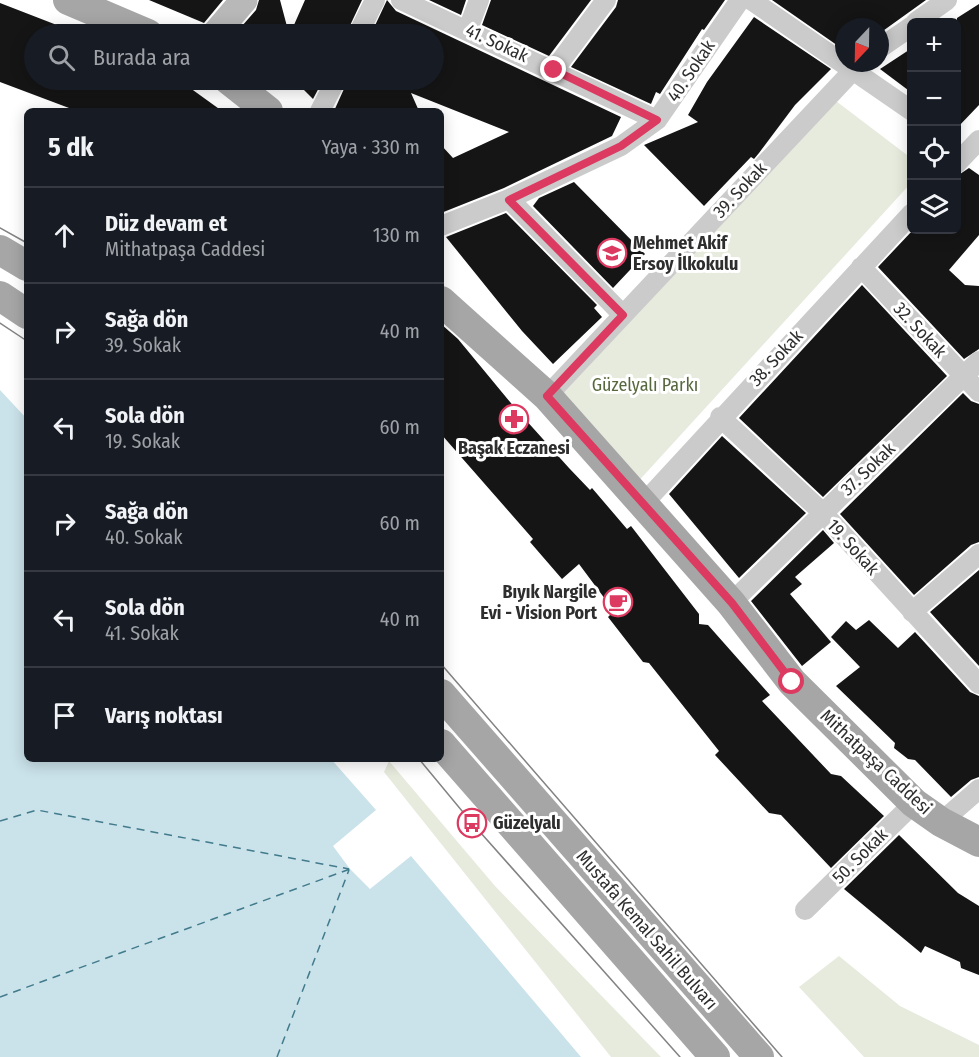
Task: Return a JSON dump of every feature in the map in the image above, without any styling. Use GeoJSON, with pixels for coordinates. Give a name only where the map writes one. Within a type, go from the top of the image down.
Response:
{"type":"FeatureCollection","features":[{"type":"Feature","properties":{"kind":"main road"},"geometry":{"type":"LineString","coordinates":[[68,0],[109,7],[134,24]]}},
{"type":"Feature","properties":{"kind":"main road"},"geometry":{"type":"LineString","coordinates":[[242,90],[264,108]]}},
{"type":"Feature","properties":{"kind":"main road"},"geometry":{"type":"LineString","coordinates":[[0,250],[24,264]]}},
{"type":"Feature","properties":{"kind":"main road"},"geometry":{"type":"LineString","coordinates":[[0,296],[24,312]]}},
{"type":"Feature","properties":{"kind":"main road","name":"Mithatpaşa Caddesi"},"geometry":{"type":"LineString","coordinates":[[444,304],[547,396],[732,603],[792,682],[914,803],[941,822],[979,842]]}},
{"type":"Feature","properties":{"kind":"main road","name":"Mustafa Kemal Sahil Bulvarı"},"geometry":{"type":"LineString","coordinates":[[444,697],[759,1057]]}},
{"type":"Feature","properties":{"kind":"main road","name":"Mustafa Kemal Sahil Bulvarı"},"geometry":{"type":"LineString","coordinates":[[444,747],[715,1057]]}},
{"type":"Feature","properties":{"kind":"street"},"geometry":{"type":"LineString","coordinates":[[224,24],[244,0]]}},
{"type":"Feature","properties":{"kind":"street"},"geometry":{"type":"LineString","coordinates":[[363,24],[375,0]]}},
{"type":"Feature","properties":{"kind":"street","name":"41. Sokak"},"geometry":{"type":"LineString","coordinates":[[401,0],[468,29],[657,120]]}},
{"type":"Feature","properties":{"kind":"street"},"geometry":{"type":"LineString","coordinates":[[468,29],[479,0]]}},
{"type":"Feature","properties":{"kind":"street"},"geometry":{"type":"LineString","coordinates":[[554,70],[606,0]]}},
{"type":"Feature","properties":{"kind":"street","name":"40. Sokak"},"geometry":{"type":"LineString","coordinates":[[444,225],[509,200],[621,146],[657,120],[740,0]]}},
{"type":"Feature","properties":{"kind":"street"},"geometry":{"type":"LineString","coordinates":[[751,0],[835,53]]}},
{"type":"Feature","properties":{"kind":"street"},"geometry":{"type":"LineString","coordinates":[[922,18],[947,0]]}},
{"type":"Feature","properties":{"kind":"street"},"geometry":{"type":"LineString","coordinates":[[889,42],[907,29]]}},
{"type":"Feature","properties":{"kind":"street","name":"39. Sokak"},"geometry":{"type":"LineString","coordinates":[[547,396],[850,72]]}},
{"type":"Feature","properties":{"kind":"street"},"geometry":{"type":"LineString","coordinates":[[863,72],[907,107]]}},
{"type":"Feature","properties":{"kind":"street"},"geometry":{"type":"LineString","coordinates":[[322,108],[331,90]]}},
{"type":"Feature","properties":{"kind":"street"},"geometry":{"type":"LineString","coordinates":[[509,200],[623,315]]}},
{"type":"Feature","properties":{"kind":"street","name":"38. Sokak"},"geometry":{"type":"LineString","coordinates":[[643,504],[720,417],[907,218]]}},
{"type":"Feature","properties":{"kind":"street","name":"32. Sokak"},"geometry":{"type":"LineString","coordinates":[[861,267],[979,392]]}},
{"type":"Feature","properties":{"kind":"street","name":"37. Sokak"},"geometry":{"type":"LineString","coordinates":[[732,603],[979,361]]}},
{"type":"Feature","properties":{"kind":"street","name":"19. Sokak"},"geometry":{"type":"LineString","coordinates":[[720,417],[823,513],[979,684]]}},
{"type":"Feature","properties":{"kind":"street"},"geometry":{"type":"LineString","coordinates":[[912,612],[979,554]]}},
{"type":"Feature","properties":{"kind":"street"},"geometry":{"type":"LineString","coordinates":[[941,822],[979,789]]}},
{"type":"Feature","properties":{"kind":"street","name":"50. Sokak"},"geometry":{"type":"LineString","coordinates":[[805,910],[914,803]]}},
{"type":"Feature","properties":{"kind":"green space","name":"Güzelyalı Parkı"},"geometry":{"type":"Polygon","coordinates":[[[832,98],[907,155],[907,187],[635,485],[555,394],[832,98]]]}},
{"type":"Feature","properties":{"kind":"green space"},"geometry":{"type":"Polygon","coordinates":[[[390,762],[495,886],[661,1057],[611,1057],[384,772],[390,762]]]}},
{"type":"Feature","properties":{"kind":"green space"},"geometry":{"type":"Polygon","coordinates":[[[839,956],[900,1006],[979,1045],[979,1057],[864,1057],[799,987],[839,956]]]}},
{"type":"Feature","properties":{"kind":"water"},"geometry":{"type":"Polygon","coordinates":[[[0,390],[24,416],[24,762],[334,762],[376,810],[333,846],[350,869],[370,889],[411,856],[581,1057],[0,1057],[0,390]]]}},
{"type":"Feature","properties":{"kind":"building"},"geometry":{"type":"Polygon","coordinates":[[[149,0],[223,0],[204,23],[149,0]]]}},
{"type":"Feature","properties":{"kind":"building"},"geometry":{"type":"Polygon","coordinates":[[[259,0],[280,0],[286,24],[244,24],[256,10],[259,0]]]}},
{"type":"Feature","properties":{"kind":"building"},"geometry":{"type":"Polygon","coordinates":[[[305,0],[362,0],[351,24],[294,24],[305,0]]]}},
{"type":"Feature","properties":{"kind":"building"},"geometry":{"type":"Polygon","coordinates":[[[387,0],[396,11],[424,24],[376,24],[387,0]]]}},
{"type":"Feature","properties":{"kind":"building"},"geometry":{"type":"Polygon","coordinates":[[[429,0],[466,0],[461,15],[429,0]]]}},
{"type":"Feature","properties":{"kind":"building"},"geometry":{"type":"Polygon","coordinates":[[[491,0],[591,0],[549,56],[482,25],[491,0]]]}},
{"type":"Feature","properties":{"kind":"building"},"geometry":{"type":"Polygon","coordinates":[[[618,0],[725,0],[704,30],[702,29],[660,94],[656,92],[651,104],[571,67],[616,7],[618,0]]]}},
{"type":"Feature","properties":{"kind":"building"},"geometry":{"type":"Polygon","coordinates":[[[772,0],[926,0],[889,27],[889,18],[835,18],[835,44],[772,0]]]}},
{"type":"Feature","properties":{"kind":"building"},"geometry":{"type":"Polygon","coordinates":[[[0,3],[54,24],[24,24],[24,90],[193,90],[218,108],[69,108],[0,82],[0,3]]]}},
{"type":"Feature","properties":{"kind":"building"},"geometry":{"type":"Polygon","coordinates":[[[979,4],[979,105],[961,124],[961,18],[957,18],[979,4]]]}},
{"type":"Feature","properties":{"kind":"building"},"geometry":{"type":"Polygon","coordinates":[[[754,17],[831,69],[795,105],[754,159],[751,157],[704,206],[644,145],[698,122],[688,115],[707,82],[754,17]]]}},
{"type":"Feature","properties":{"kind":"building"},"geometry":{"type":"Polygon","coordinates":[[[444,34],[621,117],[612,136],[504,188],[444,212],[444,148],[453,158],[509,132],[411,93],[418,108],[335,108],[343,90],[444,90],[444,34]]]}},
{"type":"Feature","properties":{"kind":"building"},"geometry":{"type":"Polygon","coordinates":[[[907,51],[907,89],[884,72],[889,72],[889,63],[907,51]]]}},
{"type":"Feature","properties":{"kind":"building"},"geometry":{"type":"Polygon","coordinates":[[[304,90],[318,90],[313,99],[304,90]]]}},
{"type":"Feature","properties":{"kind":"building"},"geometry":{"type":"Polygon","coordinates":[[[969,168],[979,175],[979,235],[949,270],[965,285],[979,286],[979,349],[964,359],[878,267],[909,234],[961,234],[961,173],[969,168]]]}},
{"type":"Feature","properties":{"kind":"building"},"geometry":{"type":"Polygon","coordinates":[[[574,182],[645,254],[613,288],[533,206],[539,198],[574,182]]]}},
{"type":"Feature","properties":{"kind":"building"},"geometry":{"type":"Polygon","coordinates":[[[506,213],[597,305],[594,308],[602,317],[553,364],[522,331],[446,237],[506,213]]]}},
{"type":"Feature","properties":{"kind":"building"},"geometry":{"type":"Polygon","coordinates":[[[862,285],[947,376],[823,497],[739,418],[862,285]]]}},
{"type":"Feature","properties":{"kind":"building"},"geometry":{"type":"Polygon","coordinates":[[[444,327],[458,339],[569,468],[590,490],[592,488],[627,529],[631,526],[699,614],[699,624],[708,625],[770,695],[762,701],[831,774],[841,776],[884,816],[831,868],[781,815],[769,813],[715,755],[719,751],[649,663],[643,662],[608,617],[614,611],[579,564],[562,579],[530,542],[533,539],[444,437],[444,327]]]}},
{"type":"Feature","properties":{"kind":"building"},"geometry":{"type":"Polygon","coordinates":[[[963,393],[971,401],[979,404],[979,542],[971,545],[914,595],[840,514],[963,393]]]}},
{"type":"Feature","properties":{"kind":"building"},"geometry":{"type":"Polygon","coordinates":[[[722,436],[806,513],[739,578],[669,494],[722,436]]]}},
{"type":"Feature","properties":{"kind":"building"},"geometry":{"type":"Polygon","coordinates":[[[823,530],[834,543],[795,577],[802,584],[790,594],[831,642],[802,666],[751,601],[823,530]]]}},
{"type":"Feature","properties":{"kind":"building"},"geometry":{"type":"Polygon","coordinates":[[[979,570],[979,666],[930,612],[979,570]]]}},
{"type":"Feature","properties":{"kind":"building"},"geometry":{"type":"Polygon","coordinates":[[[869,620],[898,648],[915,632],[970,692],[979,696],[979,777],[971,780],[951,797],[915,760],[908,759],[894,748],[895,743],[836,686],[860,667],[831,637],[846,621],[856,630],[869,620]]]}},
{"type":"Feature","properties":{"kind":"building"},"geometry":{"type":"Polygon","coordinates":[[[899,835],[958,893],[979,906],[979,975],[961,968],[960,962],[925,946],[921,953],[844,889],[899,835]]]}},
{"type":"Feature","properties":{"kind":"ferry route"},"geometry":{"type":"LineString","coordinates":[[0,821],[37,810],[349,869]]}},
{"type":"Feature","properties":{"kind":"ferry route"},"geometry":{"type":"LineString","coordinates":[[0,997],[350,869]]}},
{"type":"Feature","properties":{"kind":"ferry route"},"geometry":{"type":"LineString","coordinates":[[277,1057],[349,870]]}},
{"type":"Feature","properties":{"kind":"tram line"},"geometry":{"type":"LineString","coordinates":[[0,228],[24,241]]}},
{"type":"Feature","properties":{"kind":"tram line"},"geometry":{"type":"LineString","coordinates":[[0,323],[24,339]]}},
{"type":"Feature","properties":{"kind":"tram line"},"geometry":{"type":"LineString","coordinates":[[444,667],[782,1057]]}},
{"type":"Feature","properties":{"kind":"tram line"},"geometry":{"type":"LineString","coordinates":[[421,762],[472,823],[680,1057]]}},
{"type":"Feature","properties":{"kind":"place","name":"Mehmet Akif Ersoy İlkokulu"},"geometry":{"type":"Point","coordinates":[612,253]}},
{"type":"Feature","properties":{"kind":"place","name":"Başak Eczanesi"},"geometry":{"type":"Point","coordinates":[514,419]}},
{"type":"Feature","properties":{"kind":"place","name":"Bıyık Nargile Evi - Vision Port"},"geometry":{"type":"Point","coordinates":[618,602]}},
{"type":"Feature","properties":{"kind":"place","name":"Güzelyalı"},"geometry":{"type":"Point","coordinates":[472,823]}},
{"type":"Feature","properties":{"kind":"route"},"geometry":{"type":"LineString","coordinates":[[554,70],[657,120],[621,146],[509,200],[623,315],[547,396],[732,603],[792,682]]}}]}
